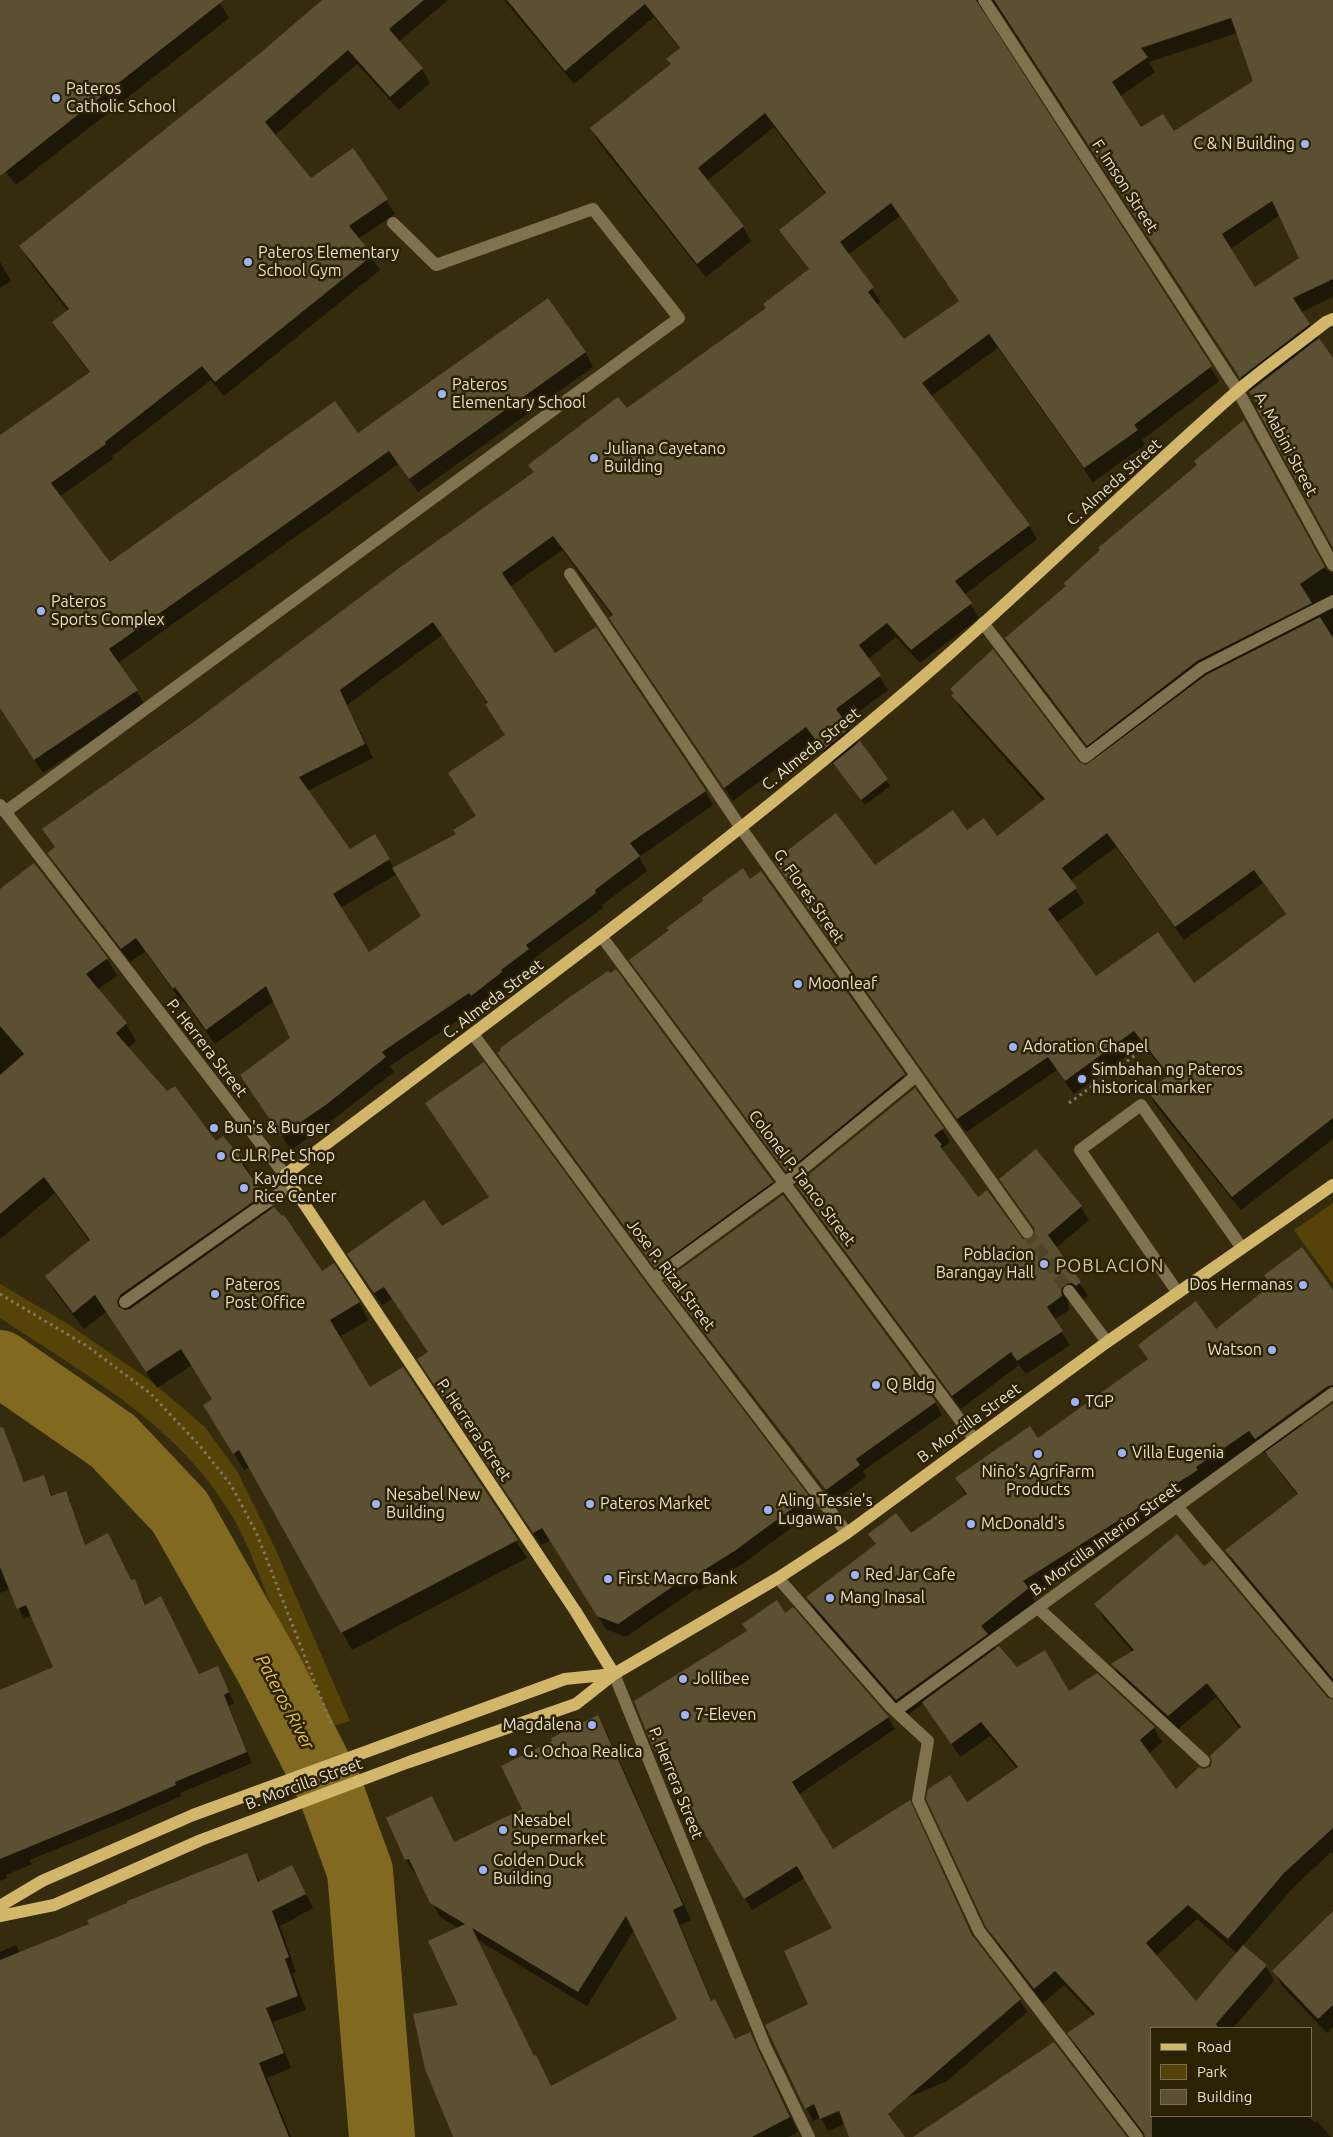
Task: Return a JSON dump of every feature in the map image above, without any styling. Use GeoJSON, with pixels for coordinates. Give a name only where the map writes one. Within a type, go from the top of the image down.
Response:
{"type":"FeatureCollection","features":[{"type":"Feature","properties":{"kind":"main road","name":"C. Almeda Street"},"geometry":{"type":"LineString","coordinates":[[288,1180],[473,1034],[602,937],[741,828],[890,705],[983,623],[1238,390],[1326,322],[1333,319]]}},
{"type":"Feature","properties":{"kind":"main road","name":"P. Herrera Street"},"geometry":{"type":"LineString","coordinates":[[288,1180],[570,1604],[614,1674]]}},
{"type":"Feature","properties":{"kind":"main road","name":"B. Morcilla Street"},"geometry":{"type":"LineString","coordinates":[[0,1916],[54,1905],[202,1840],[409,1762],[576,1704],[614,1674],[778,1578],[847,1533],[1108,1342],[1333,1185]]}},
{"type":"Feature","properties":{"kind":"main road","name":"B. Morcilla Street"},"geometry":{"type":"LineString","coordinates":[[0,1906],[42,1881],[193,1815],[565,1679],[614,1674]]}},
{"type":"Feature","properties":{"kind":"street","name":"F. Imson Street"},"geometry":{"type":"LineString","coordinates":[[984,0],[1238,390]]}},
{"type":"Feature","properties":{"kind":"street"},"geometry":{"type":"LineString","coordinates":[[3,809],[679,318],[593,209],[436,265],[393,223]]}},
{"type":"Feature","properties":{"kind":"street","name":"A. Mabini Street"},"geometry":{"type":"LineString","coordinates":[[1238,390],[1333,565]]}},
{"type":"Feature","properties":{"kind":"street","name":"G. Flores Street"},"geometry":{"type":"LineString","coordinates":[[570,574],[741,828],[1027,1232]]}},
{"type":"Feature","properties":{"kind":"street"},"geometry":{"type":"LineString","coordinates":[[983,623],[1085,757],[1202,668],[1333,601]]}},
{"type":"Feature","properties":{"kind":"street","name":"P. Herrera Street"},"geometry":{"type":"LineString","coordinates":[[3,809],[288,1180]]}},
{"type":"Feature","properties":{"kind":"street","name":"Colonel P. Tanco Street"},"geometry":{"type":"LineString","coordinates":[[602,937],[974,1439]]}},
{"type":"Feature","properties":{"kind":"street","name":"Jose P. Rizal Street"},"geometry":{"type":"LineString","coordinates":[[473,1034],[653,1279],[847,1533]]}},
{"type":"Feature","properties":{"kind":"street"},"geometry":{"type":"LineString","coordinates":[[653,1279],[785,1182],[916,1076]]}},
{"type":"Feature","properties":{"kind":"street"},"geometry":{"type":"LineString","coordinates":[[1178,1293],[1080,1150],[1141,1105],[1242,1248]]}},
{"type":"Feature","properties":{"kind":"street"},"geometry":{"type":"LineString","coordinates":[[125,1302],[288,1180]]}},
{"type":"Feature","properties":{"kind":"street"},"geometry":{"type":"LineString","coordinates":[[1069,1291],[1108,1342]]}},
{"type":"Feature","properties":{"kind":"street","name":"B. Morcilla Interior Street"},"geometry":{"type":"LineString","coordinates":[[897,1710],[1333,1393]]}},
{"type":"Feature","properties":{"kind":"street"},"geometry":{"type":"LineString","coordinates":[[1177,1506],[1333,1692]]}},
{"type":"Feature","properties":{"kind":"street"},"geometry":{"type":"LineString","coordinates":[[778,1578],[890,1706],[897,1710],[928,1742],[918,1800],[979,1931],[1137,2137]]}},
{"type":"Feature","properties":{"kind":"street"},"geometry":{"type":"LineString","coordinates":[[1038,1608],[1204,1761]]}},
{"type":"Feature","properties":{"kind":"street","name":"P. Herrera Street"},"geometry":{"type":"LineString","coordinates":[[614,1674],[765,2046],[809,2137]]}},
{"type":"Feature","properties":{"kind":"path"},"geometry":{"type":"LineString","coordinates":[[1069,1103],[1141,1050]]}},
{"type":"Feature","properties":{"kind":"path"},"geometry":{"type":"LineString","coordinates":[[0,1294],[87,1346],[151,1394],[200,1446],[231,1485],[256,1532],[332,1726]]}},
{"type":"Feature","properties":{"kind":"green space"},"geometry":{"type":"Polygon","coordinates":[[[1333,1203],[1333,1284],[1294,1230],[1333,1203]]]}},
{"type":"Feature","properties":{"kind":"green space"},"geometry":{"type":"Polygon","coordinates":[[[0,1284],[68,1324],[151,1381],[205,1427],[237,1471],[275,1548],[350,1721],[321,1730],[246,1543],[229,1511],[207,1480],[182,1451],[125,1402],[95,1380],[0,1318],[0,1284]]]}},
{"type":"Feature","properties":{"kind":"building","name":"Pateros Catholic School"},"geometry":{"type":"Polygon","coordinates":[[[0,0],[224,0],[0,176],[0,0]]]}},
{"type":"Feature","properties":{"kind":"building"},"geometry":{"type":"Polygon","coordinates":[[[322,0],[424,0],[389,29],[423,68],[390,97],[348,50],[265,122],[311,178],[353,148],[388,199],[349,226],[373,255],[215,382],[202,366],[105,442],[106,444],[51,483],[110,562],[335,401],[358,433],[548,298],[586,352],[409,479],[389,451],[109,649],[138,690],[34,760],[0,708],[0,435],[90,372],[52,322],[69,309],[19,246],[259,54],[322,0]]]}},
{"type":"Feature","properties":{"kind":"building"},"geometry":{"type":"Polygon","coordinates":[[[507,0],[976,0],[1212,366],[1134,425],[1138,430],[1084,468],[989,334],[922,383],[1030,525],[955,581],[972,603],[911,650],[887,623],[859,645],[881,675],[836,709],[850,728],[823,750],[806,727],[724,788],[609,618],[613,615],[553,536],[502,573],[555,653],[596,627],[706,791],[630,843],[640,856],[595,890],[596,893],[526,945],[529,949],[501,970],[502,972],[471,996],[469,993],[382,1052],[386,1057],[327,1104],[281,1136],[240,1075],[290,1038],[266,986],[206,1030],[136,938],[121,949],[47,853],[55,847],[42,829],[192,723],[395,571],[534,472],[528,465],[618,397],[627,408],[766,308],[763,304],[809,269],[779,230],[826,193],[765,113],[698,168],[744,226],[697,264],[590,128],[671,64],[666,59],[680,48],[645,4],[565,71],[507,0]],[[891,203],[840,242],[874,287],[868,292],[904,339],[959,301],[891,203]],[[433,622],[340,690],[365,744],[299,777],[350,849],[375,834],[390,859],[333,894],[369,952],[421,916],[392,868],[456,834],[453,830],[476,816],[448,773],[505,735],[485,704],[488,703],[433,622]]]}},
{"type":"Feature","properties":{"kind":"building"},"geometry":{"type":"Polygon","coordinates":[[[994,0],[1333,0],[1333,279],[1293,298],[1310,324],[1240,378],[994,0]],[[1231,18],[1141,48],[1148,57],[1112,82],[1141,127],[1163,114],[1174,131],[1253,81],[1231,18]],[[1272,201],[1222,234],[1255,287],[1299,258],[1272,201]]]}},
{"type":"Feature","properties":{"kind":"building"},"geometry":{"type":"Polygon","coordinates":[[[1319,338],[1333,358],[1333,548],[1257,409],[1259,407],[1249,392],[1319,338]]]}},
{"type":"Feature","properties":{"kind":"building"},"geometry":{"type":"Polygon","coordinates":[[[1244,420],[1325,567],[1300,584],[1312,603],[1197,661],[1087,746],[1005,638],[1066,586],[1064,583],[1100,550],[1098,548],[1197,465],[1194,461],[1244,420]]]}},
{"type":"Feature","properties":{"kind":"building"},"geometry":{"type":"Polygon","coordinates":[[[1320,617],[1333,638],[1333,1118],[1232,1197],[1148,1092],[1169,1075],[1134,1031],[1065,1081],[1048,1057],[957,1119],[774,861],[836,813],[875,865],[953,810],[967,830],[984,818],[997,836],[1045,799],[951,695],[954,693],[950,689],[993,649],[1079,762],[1086,765],[1206,675],[1320,617]],[[1107,833],[1062,868],[1077,888],[1048,909],[1096,976],[1158,932],[1194,983],[1286,914],[1254,870],[1175,927],[1107,833]]]}},
{"type":"Feature","properties":{"kind":"building"},"geometry":{"type":"Polygon","coordinates":[[[860,741],[888,779],[861,800],[833,763],[860,741]]]}},
{"type":"Feature","properties":{"kind":"building"},"geometry":{"type":"Polygon","coordinates":[[[34,863],[108,958],[86,974],[127,1023],[116,1033],[167,1091],[175,1086],[216,1141],[223,1136],[245,1162],[242,1164],[264,1194],[120,1295],[117,1302],[119,1307],[125,1310],[130,1309],[274,1207],[282,1216],[284,1215],[322,1271],[334,1263],[360,1302],[330,1320],[370,1387],[403,1367],[518,1540],[341,1633],[239,1450],[233,1454],[203,1405],[212,1399],[181,1349],[146,1372],[95,1295],[73,1313],[45,1276],[90,1240],[44,1177],[0,1214],[0,1075],[24,1054],[0,1026],[0,889],[34,863]]]}},
{"type":"Feature","properties":{"kind":"building"},"geometry":{"type":"Polygon","coordinates":[[[743,868],[750,879],[761,871],[905,1074],[786,1172],[629,960],[669,930],[666,928],[703,901],[702,898],[743,868]]]}},
{"type":"Feature","properties":{"kind":"building"},"geometry":{"type":"Polygon","coordinates":[[[616,969],[773,1182],[655,1268],[497,1053],[501,1050],[500,1048],[570,997],[608,971],[610,973],[616,969]]]}},
{"type":"Feature","properties":{"kind":"building"},"geometry":{"type":"Polygon","coordinates":[[[484,1062],[647,1284],[809,1496],[736,1550],[690,1579],[688,1576],[618,1624],[597,1616],[542,1528],[533,1533],[417,1359],[428,1352],[384,1287],[374,1293],[347,1254],[424,1200],[442,1226],[489,1197],[425,1103],[484,1062]]]}},
{"type":"Feature","properties":{"kind":"building"},"geometry":{"type":"Polygon","coordinates":[[[915,1088],[944,1128],[934,1135],[942,1145],[940,1146],[978,1197],[987,1190],[1023,1239],[1032,1238],[1035,1232],[1034,1228],[999,1179],[1036,1149],[1082,1206],[1048,1235],[1081,1282],[1076,1286],[1072,1283],[1065,1284],[1061,1288],[1062,1296],[1047,1307],[1063,1331],[1017,1361],[1011,1352],[952,1396],[796,1185],[915,1088]]]}},
{"type":"Feature","properties":{"kind":"building"},"geometry":{"type":"Polygon","coordinates":[[[783,1195],[936,1402],[856,1459],[860,1465],[826,1490],[664,1281],[783,1195]]]}},
{"type":"Feature","properties":{"kind":"building"},"geometry":{"type":"Polygon","coordinates":[[[1302,1247],[1333,1290],[1333,1385],[1328,1386],[1255,1439],[1249,1431],[1196,1467],[1198,1470],[1023,1581],[1029,1588],[981,1626],[988,1634],[896,1700],[806,1597],[876,1544],[868,1534],[896,1513],[911,1533],[967,1494],[955,1478],[1030,1426],[1038,1438],[1148,1359],[1138,1345],[1196,1301],[1216,1329],[1271,1285],[1264,1275],[1302,1247]]]}},
{"type":"Feature","properties":{"kind":"building"},"geometry":{"type":"Polygon","coordinates":[[[1333,1403],[1333,1679],[1225,1550],[1298,1494],[1265,1452],[1333,1403]]]}},
{"type":"Feature","properties":{"kind":"building"},"geometry":{"type":"Polygon","coordinates":[[[3,1427],[24,1482],[44,1475],[51,1496],[66,1491],[85,1545],[108,1533],[131,1580],[135,1579],[145,1605],[161,1596],[199,1674],[218,1666],[229,1692],[224,1695],[247,1752],[175,1782],[176,1785],[121,1809],[0,1859],[0,1690],[53,1667],[26,1605],[17,1609],[0,1567],[0,1428],[3,1427]]]}},
{"type":"Feature","properties":{"kind":"building"},"geometry":{"type":"Polygon","coordinates":[[[1177,1534],[1204,1566],[1212,1560],[1327,1697],[1333,1700],[1333,1828],[1284,1873],[1228,1939],[1188,1905],[1146,1943],[1196,2001],[1243,1945],[1267,1965],[1216,2024],[1218,2027],[1150,2027],[1150,2117],[1152,2117],[1152,2137],[1145,2137],[1067,2033],[1095,2014],[1055,1971],[1034,1989],[986,1927],[926,1799],[928,1789],[950,1775],[967,1802],[1018,1767],[981,1722],[951,1744],[922,1702],[999,1646],[1017,1667],[1045,1650],[1069,1691],[1097,1673],[1155,1727],[1140,1740],[1176,1789],[1199,1767],[1203,1769],[1210,1767],[1212,1762],[1210,1756],[1241,1727],[1207,1683],[1168,1716],[1111,1664],[1134,1650],[1094,1604],[1177,1534]]]}},
{"type":"Feature","properties":{"kind":"building"},"geometry":{"type":"Polygon","coordinates":[[[777,1600],[785,1613],[793,1607],[889,1717],[792,1782],[833,1849],[910,1800],[972,1935],[1021,1999],[888,2114],[905,2137],[849,2137],[839,2111],[820,2119],[814,2104],[805,2109],[765,2025],[808,2004],[784,1951],[832,1928],[797,1866],[744,1899],[653,1748],[634,1701],[747,1631],[742,1624],[777,1600]]]}},
{"type":"Feature","properties":{"kind":"building"},"geometry":{"type":"Polygon","coordinates":[[[598,1715],[683,1905],[673,1910],[711,2001],[715,1999],[735,2039],[750,2032],[790,2117],[752,2137],[453,2137],[425,2069],[413,2014],[458,2005],[428,1941],[465,1924],[430,1903],[409,1859],[405,1860],[386,1818],[432,1796],[454,1842],[522,1809],[501,1766],[552,1741],[551,1738],[598,1715]],[[626,1916],[578,1992],[472,1928],[534,2056],[536,2055],[551,2086],[677,2019],[626,1916]]]}},
{"type":"Feature","properties":{"kind":"building"},"geometry":{"type":"Polygon","coordinates":[[[247,1853],[258,1882],[292,1865],[306,1894],[272,1911],[289,1957],[285,1959],[298,1996],[266,2008],[284,2053],[259,2063],[289,2137],[0,2137],[0,1960],[89,1924],[87,1920],[127,1903],[127,1901],[247,1853]]]}},
{"type":"Feature","properties":{"kind":"building"},"geometry":{"type":"Polygon","coordinates":[[[1333,1911],[1333,2005],[1318,2019],[1272,1971],[1333,1911]]]}},
{"type":"Feature","properties":{"kind":"building"},"geometry":{"type":"Polygon","coordinates":[[[1054,2042],[1127,2137],[913,2137],[1054,2042]]]}},
{"type":"Feature","properties":{"kind":"waterway","name":"Pateros River"},"geometry":{"type":"LineString","coordinates":[[0,1363],[113,1441],[180,1512],[269,1669],[330,1789],[360,1871],[382,2137]]}},
{"type":"Feature","properties":{"kind":"tunnel"},"geometry":{"type":"LineString","coordinates":[[1027,1232],[1069,1291]]}},
{"type":"Feature","properties":{"kind":"place","name":"Pateros Catholic School"},"geometry":{"type":"Point","coordinates":[56,98]}},
{"type":"Feature","properties":{"kind":"place","name":"C & N Building"},"geometry":{"type":"Point","coordinates":[1305,144]}},
{"type":"Feature","properties":{"kind":"place","name":"Pateros Elementary School Gym"},"geometry":{"type":"Point","coordinates":[248,262]}},
{"type":"Feature","properties":{"kind":"place","name":"Pateros Elementary School"},"geometry":{"type":"Point","coordinates":[442,394]}},
{"type":"Feature","properties":{"kind":"place","name":"Juliana Cayetano Building"},"geometry":{"type":"Point","coordinates":[594,458]}},
{"type":"Feature","properties":{"kind":"place","name":"Pateros Sports Complex"},"geometry":{"type":"Point","coordinates":[41,611]}},
{"type":"Feature","properties":{"kind":"place","name":"Moonleaf"},"geometry":{"type":"Point","coordinates":[798,984]}},
{"type":"Feature","properties":{"kind":"place","name":"Adoration Chapel"},"geometry":{"type":"Point","coordinates":[1013,1047]}},
{"type":"Feature","properties":{"kind":"place","name":"Simbahan ng Pateros historical marker"},"geometry":{"type":"Point","coordinates":[1082,1079]}},
{"type":"Feature","properties":{"kind":"place","name":"Bun's & Burger"},"geometry":{"type":"Point","coordinates":[214,1128]}},
{"type":"Feature","properties":{"kind":"place","name":"CJLR Pet Shop"},"geometry":{"type":"Point","coordinates":[221,1156]}},
{"type":"Feature","properties":{"kind":"place","name":"Kaydence Rice Center"},"geometry":{"type":"Point","coordinates":[244,1188]}},
{"type":"Feature","properties":{"kind":"place","name":"Poblacion Barangay Hall"},"geometry":{"type":"Point","coordinates":[1044,1264]}},
{"type":"Feature","properties":{"kind":"place","name":"Dos Hermanas"},"geometry":{"type":"Point","coordinates":[1303,1285]}},
{"type":"Feature","properties":{"kind":"place","name":"Pateros Post Office"},"geometry":{"type":"Point","coordinates":[215,1294]}},
{"type":"Feature","properties":{"kind":"place","name":"Watson"},"geometry":{"type":"Point","coordinates":[1272,1350]}},
{"type":"Feature","properties":{"kind":"place","name":"Q Bldg"},"geometry":{"type":"Point","coordinates":[876,1385]}},
{"type":"Feature","properties":{"kind":"place","name":"TGP"},"geometry":{"type":"Point","coordinates":[1075,1402]}},
{"type":"Feature","properties":{"kind":"place","name":"Villa Eugenia"},"geometry":{"type":"Point","coordinates":[1122,1453]}},
{"type":"Feature","properties":{"kind":"place","name":"Niño’s AgriFarm Products"},"geometry":{"type":"Point","coordinates":[1038,1454]}},
{"type":"Feature","properties":{"kind":"place","name":"Nesabel New Building"},"geometry":{"type":"Point","coordinates":[376,1504]}},
{"type":"Feature","properties":{"kind":"place","name":"Pateros Market"},"geometry":{"type":"Point","coordinates":[590,1504]}},
{"type":"Feature","properties":{"kind":"place","name":"Aling Tessie's Lugawan"},"geometry":{"type":"Point","coordinates":[768,1510]}},
{"type":"Feature","properties":{"kind":"place","name":"McDonald's"},"geometry":{"type":"Point","coordinates":[971,1524]}},
{"type":"Feature","properties":{"kind":"place","name":"Red Jar Cafe"},"geometry":{"type":"Point","coordinates":[855,1575]}},
{"type":"Feature","properties":{"kind":"place","name":"First Macro Bank"},"geometry":{"type":"Point","coordinates":[608,1579]}},
{"type":"Feature","properties":{"kind":"place","name":"Mang Inasal"},"geometry":{"type":"Point","coordinates":[830,1598]}},
{"type":"Feature","properties":{"kind":"place","name":"Jollibee"},"geometry":{"type":"Point","coordinates":[683,1679]}},
{"type":"Feature","properties":{"kind":"place","name":"7-Eleven"},"geometry":{"type":"Point","coordinates":[685,1715]}},
{"type":"Feature","properties":{"kind":"place","name":"Magdalena"},"geometry":{"type":"Point","coordinates":[592,1725]}},
{"type":"Feature","properties":{"kind":"place","name":"G. Ochoa Realica"},"geometry":{"type":"Point","coordinates":[513,1752]}},
{"type":"Feature","properties":{"kind":"place","name":"Nesabel Supermarket"},"geometry":{"type":"Point","coordinates":[503,1830]}},
{"type":"Feature","properties":{"kind":"place","name":"Golden Duck Building"},"geometry":{"type":"Point","coordinates":[483,1870]}},
{"type":"Feature","properties":{"kind":"district","name":"POBLACION"},"geometry":{"type":"Point","coordinates":[1110,1266]}}]}
